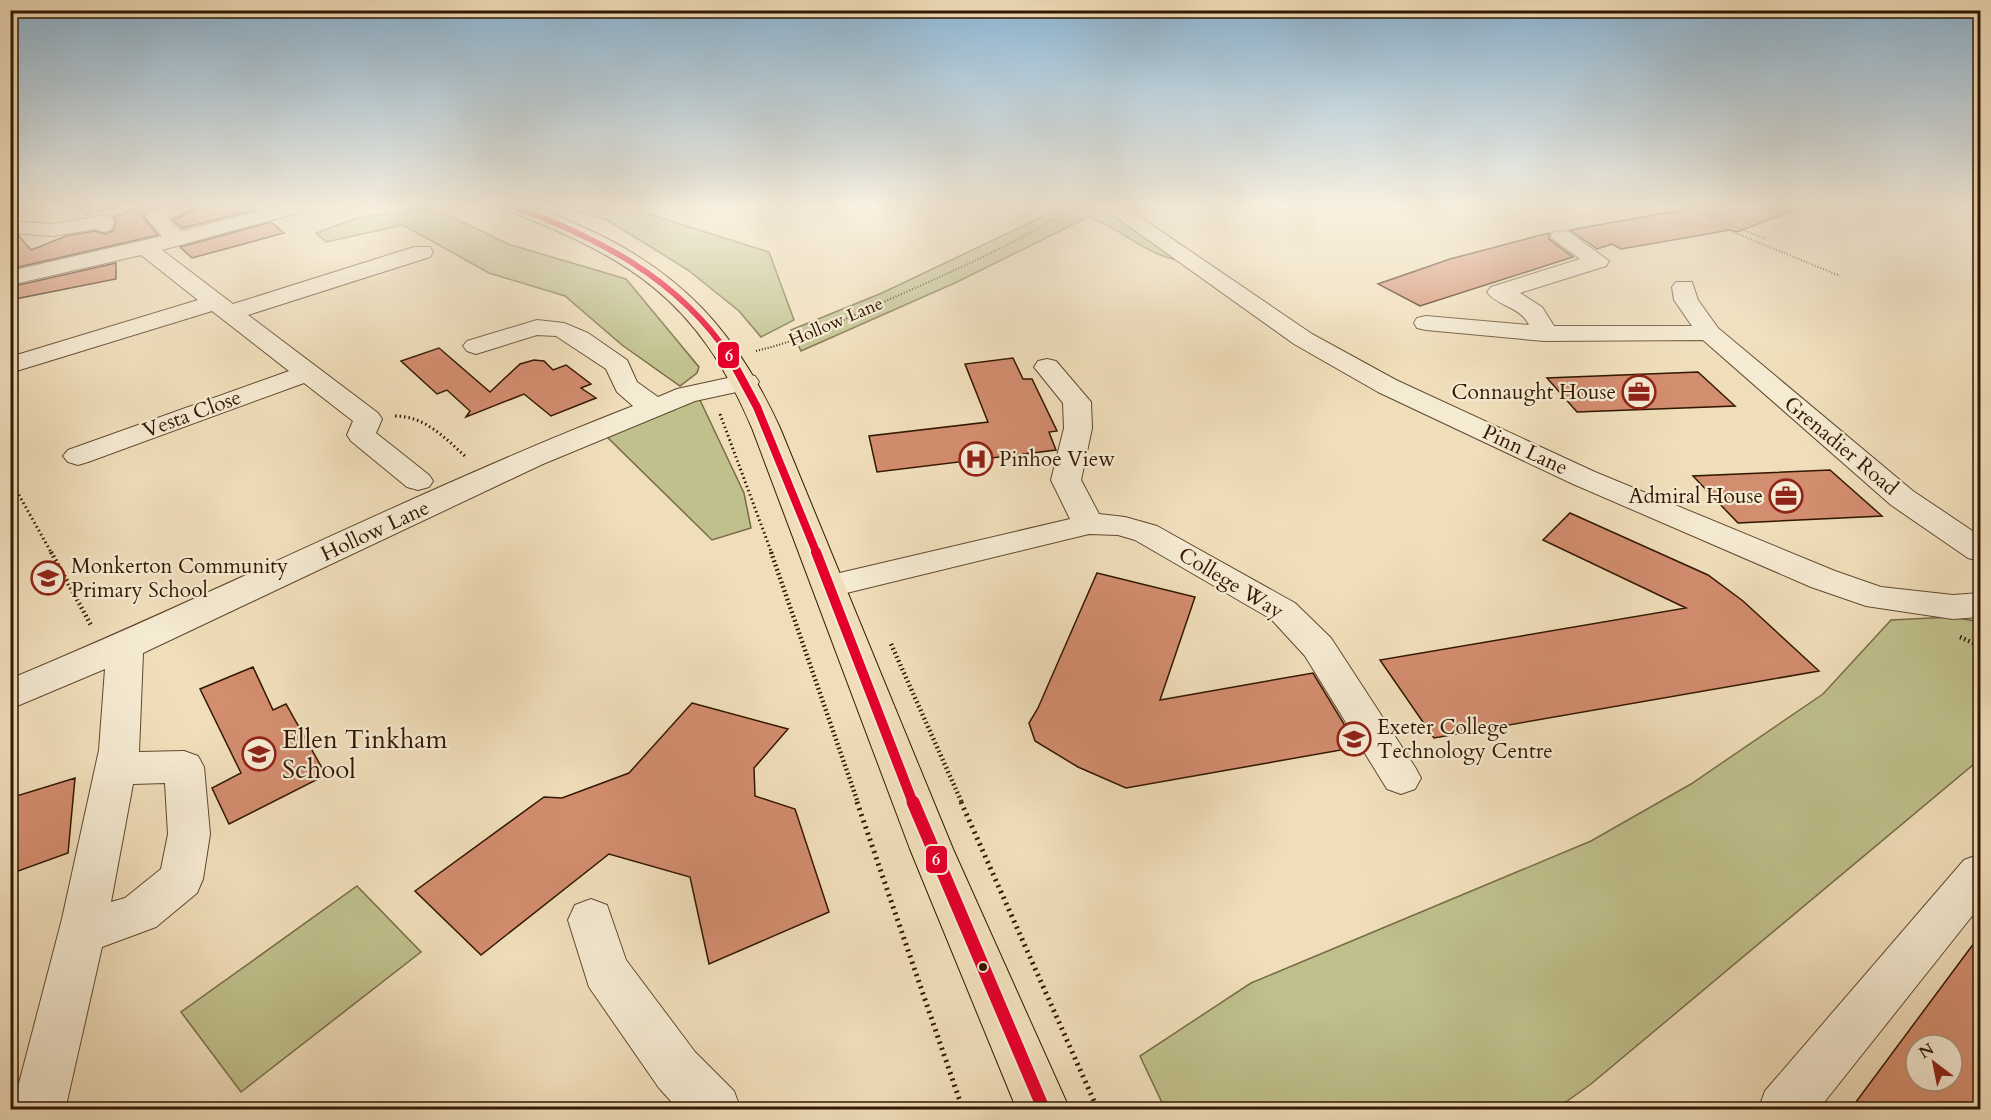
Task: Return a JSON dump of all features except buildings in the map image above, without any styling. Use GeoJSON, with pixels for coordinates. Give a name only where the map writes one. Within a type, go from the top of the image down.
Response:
{"type":"FeatureCollection","features":[{"type":"Feature","properties":{"kind":"main road"},"geometry":{"type":"LineString","coordinates":[[621,256],[639,267],[692,309],[707,325],[740,371],[830,586],[908,789],[1041,1109]]}},
{"type":"Feature","properties":{"kind":"street"},"geometry":{"type":"LineString","coordinates":[[10,278],[104,256]]}},
{"type":"Feature","properties":{"kind":"street"},"geometry":{"type":"LineString","coordinates":[[156,256],[368,419],[361,435],[418,481]]}},
{"type":"Feature","properties":{"kind":"street"},"geometry":{"type":"LineString","coordinates":[[10,365],[407,256]]}},
{"type":"Feature","properties":{"kind":"street","name":"Pinn Lane"},"geometry":{"type":"LineString","coordinates":[[1183,256],[1303,339],[1387,386],[1584,478],[1823,579],[1878,598],[1953,607],[1980,605]]}},
{"type":"Feature","properties":{"kind":"street"},"geometry":{"type":"LineString","coordinates":[[1544,334],[1540,320],[1526,305],[1498,292],[1598,261],[1591,256]]}},
{"type":"Feature","properties":{"kind":"street","name":"Grenadier Road"},"geometry":{"type":"LineString","coordinates":[[1684,287],[1686,300],[1709,333],[1902,498],[1980,551]]}},
{"type":"Feature","properties":{"kind":"street"},"geometry":{"type":"LineString","coordinates":[[1426,323],[1544,334],[1709,333]]}},
{"type":"Feature","properties":{"kind":"street"},"geometry":{"type":"LineString","coordinates":[[476,346],[524,330],[544,326],[560,328],[583,338],[618,366],[620,380],[638,399],[657,406]]}},
{"type":"Feature","properties":{"kind":"street"},"geometry":{"type":"LineString","coordinates":[[1047,367],[1077,402],[1078,428],[1066,480],[1089,524]]}},
{"type":"Feature","properties":{"kind":"street","name":"Hollow Lane"},"geometry":{"type":"LineString","coordinates":[[10,695],[116,650],[489,478],[740,371]]}},
{"type":"Feature","properties":{"kind":"street","name":"Vesta Close"},"geometry":{"type":"LineString","coordinates":[[78,456],[307,373]]}},
{"type":"Feature","properties":{"kind":"street","name":"College Way"},"geometry":{"type":"LineString","coordinates":[[830,586],[1089,524],[1109,523],[1130,526],[1146,532],[1283,611],[1318,646],[1401,778]]}},
{"type":"Feature","properties":{"kind":"street"},"geometry":{"type":"LineString","coordinates":[[38,1110],[81,933],[119,750],[116,650]]}},
{"type":"Feature","properties":{"kind":"street"},"geometry":{"type":"LineString","coordinates":[[81,933],[140,913],[181,879],[189,834],[184,767],[115,768]]}},
{"type":"Feature","properties":{"kind":"street"},"geometry":{"type":"LineString","coordinates":[[1784,1110],[1980,873]]}},
{"type":"Feature","properties":{"kind":"street"},"geometry":{"type":"LineString","coordinates":[[591,920],[606,971],[677,1070],[715,1110]]}},
{"type":"Feature","properties":{"kind":"path","name":"Hollow Lane"},"geometry":{"type":"LineString","coordinates":[[740,371],[788,345],[983,256]]}},
{"type":"Feature","properties":{"kind":"path"},"geometry":{"type":"LineString","coordinates":[[1792,256],[1840,276]]}},
{"type":"Feature","properties":{"kind":"path"},"geometry":{"type":"LineString","coordinates":[[740,371],[724,422],[777,568],[963,1110]]}},
{"type":"Feature","properties":{"kind":"path"},"geometry":{"type":"LineString","coordinates":[[368,419],[407,414],[443,436],[489,478]]}},
{"type":"Feature","properties":{"kind":"path"},"geometry":{"type":"LineString","coordinates":[[10,479],[116,650]]}},
{"type":"Feature","properties":{"kind":"path"},"geometry":{"type":"LineString","coordinates":[[889,641],[1098,1110]]}},
{"type":"Feature","properties":{"kind":"green space"},"geometry":{"type":"Polygon","coordinates":[[[459,256],[549,256],[626,279],[699,367],[697,373],[680,386],[622,345],[565,296],[489,273],[459,256]]]}},
{"type":"Feature","properties":{"kind":"green space"},"geometry":{"type":"Polygon","coordinates":[[[666,256],[771,256],[794,320],[761,337],[739,311],[688,270],[666,256]]]}},
{"type":"Feature","properties":{"kind":"green space"},"geometry":{"type":"Polygon","coordinates":[[[959,256],[1009,256],[957,282],[801,351],[791,330],[882,293],[959,256]]]}},
{"type":"Feature","properties":{"kind":"green space"},"geometry":{"type":"Polygon","coordinates":[[[699,398],[744,493],[751,528],[712,540],[605,435],[699,398]]]}},
{"type":"Feature","properties":{"kind":"green space"},"geometry":{"type":"Polygon","coordinates":[[[1952,617],[1980,622],[1980,759],[1591,1084],[1556,1109],[1165,1109],[1140,1056],[1251,983],[1591,841],[1691,784],[1823,694],[1891,620],[1952,617]]]}},
{"type":"Feature","properties":{"kind":"green space"},"geometry":{"type":"Polygon","coordinates":[[[357,886],[421,952],[241,1092],[181,1012],[357,886]]]}},
{"type":"Feature","properties":{"kind":"transit line","name":"6"},"geometry":{"type":"LineString","coordinates":[[623,256],[665,284],[707,325],[735,364],[757,407],[833,594],[914,805],[1044,1110]]}},
{"type":"Feature","properties":{"kind":"place","name":"Connaught House"},"geometry":{"type":"Point","coordinates":[1639,392]}},
{"type":"Feature","properties":{"kind":"place","name":"Pinhoe View"},"geometry":{"type":"Point","coordinates":[976,459]}},
{"type":"Feature","properties":{"kind":"place","name":"Admiral House"},"geometry":{"type":"Point","coordinates":[1786,496]}},
{"type":"Feature","properties":{"kind":"place","name":"Monkerton Community Primary School"},"geometry":{"type":"Point","coordinates":[48,578]}},
{"type":"Feature","properties":{"kind":"place","name":"Exeter College Technology Centre"},"geometry":{"type":"Point","coordinates":[1354,739]}},
{"type":"Feature","properties":{"kind":"place","name":"Ellen Tinkham School"},"geometry":{"type":"Point","coordinates":[259,754]}}]}
